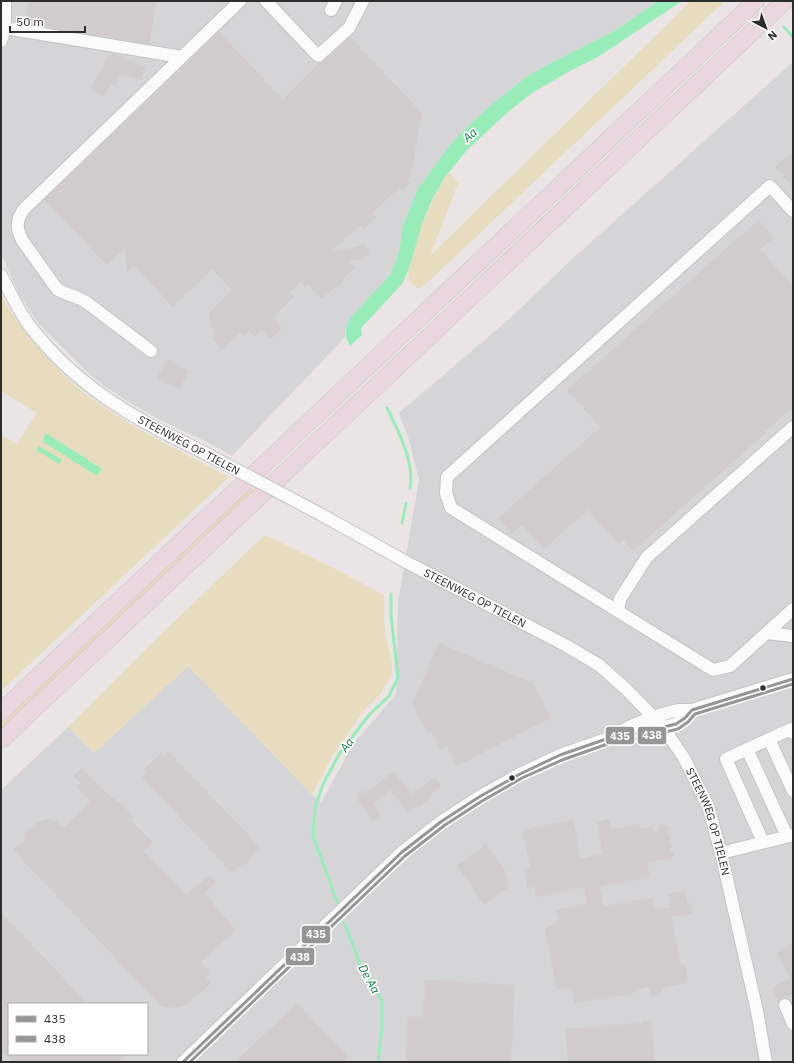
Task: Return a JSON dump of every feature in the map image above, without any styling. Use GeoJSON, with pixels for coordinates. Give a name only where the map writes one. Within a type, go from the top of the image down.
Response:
{"type":"FeatureCollection","features":[{"type":"Feature","properties":{"kind":"highway"},"geometry":{"type":"LineString","coordinates":[[1,712],[756,1]]}},
{"type":"Feature","properties":{"kind":"highway"},"geometry":{"type":"LineString","coordinates":[[1,740],[785,1]]}},
{"type":"Feature","properties":{"kind":"street"},"geometry":{"type":"LineString","coordinates":[[1,42],[5,28],[5,1]]}},
{"type":"Feature","properties":{"kind":"street"},"geometry":{"type":"LineString","coordinates":[[151,351],[80,298],[57,289],[22,240],[17,226],[18,220],[24,209],[240,1]]}},
{"type":"Feature","properties":{"kind":"street"},"geometry":{"type":"LineString","coordinates":[[266,1],[318,56],[349,28],[363,1]]}},
{"type":"Feature","properties":{"kind":"street"},"geometry":{"type":"LineString","coordinates":[[5,28],[182,57]]}},
{"type":"Feature","properties":{"kind":"street"},"geometry":{"type":"LineString","coordinates":[[792,609],[730,666],[713,670],[451,508],[446,493],[447,477],[770,186],[793,211]]}},
{"type":"Feature","properties":{"kind":"street","name":"STEENWEG OP TIELEN"},"geometry":{"type":"LineString","coordinates":[[1,275],[28,324],[53,354],[78,377],[126,412],[565,645],[599,665],[626,689],[663,727],[684,758],[708,806],[721,853],[757,1011],[766,1062]]}},
{"type":"Feature","properties":{"kind":"street"},"geometry":{"type":"LineString","coordinates":[[618,611],[620,599],[647,557],[793,426]]}},
{"type":"Feature","properties":{"kind":"street"},"geometry":{"type":"LineString","coordinates":[[767,633],[793,636],[790,621],[792,609]]}},
{"type":"Feature","properties":{"kind":"street"},"geometry":{"type":"LineString","coordinates":[[615,736],[624,728],[654,718],[680,710],[692,710],[793,680]]}},
{"type":"Feature","properties":{"kind":"street"},"geometry":{"type":"LineString","coordinates":[[183,1062],[402,852],[442,821],[479,797],[520,774],[560,755],[615,736],[676,724],[685,718],[692,710]]}},
{"type":"Feature","properties":{"kind":"street"},"geometry":{"type":"LineString","coordinates":[[763,842],[726,760],[791,729],[793,733]]}},
{"type":"Feature","properties":{"kind":"street"},"geometry":{"type":"LineString","coordinates":[[769,739],[793,791]]}},
{"type":"Feature","properties":{"kind":"street"},"geometry":{"type":"LineString","coordinates":[[721,853],[790,835],[748,749]]}},
{"type":"Feature","properties":{"kind":"street"},"geometry":{"type":"LineString","coordinates":[[785,1005],[793,1024]]}},
{"type":"Feature","properties":{"kind":"shaded area"},"geometry":{"type":"Polygon","coordinates":[[[1,1],[658,1],[614,31],[526,77],[491,105],[462,132],[450,145],[418,189],[403,226],[399,251],[389,276],[345,330],[345,337],[232,456],[207,442],[160,420],[103,385],[83,368],[39,324],[19,294],[1,254],[1,1]]]}},
{"type":"Feature","properties":{"kind":"shaded area"},"geometry":{"type":"Polygon","coordinates":[[[691,1],[725,1],[425,285],[419,288],[415,287],[409,279],[411,257],[429,208],[443,181],[449,173],[458,183],[430,256],[691,1]]]}},
{"type":"Feature","properties":{"kind":"shaded area"},"geometry":{"type":"Polygon","coordinates":[[[793,62],[793,1062],[1,1062],[1,790],[68,727],[94,753],[188,666],[321,803],[353,744],[396,695],[398,602],[419,480],[409,440],[399,413],[516,313],[571,260],[793,62]]]}},
{"type":"Feature","properties":{"kind":"shaded area"},"geometry":{"type":"Polygon","coordinates":[[[1,294],[14,318],[31,339],[59,370],[81,390],[104,407],[139,429],[229,477],[1,691],[1,435],[17,444],[37,413],[1,391],[1,294]]]}},
{"type":"Feature","properties":{"kind":"shaded area"},"geometry":{"type":"Polygon","coordinates":[[[251,488],[254,491],[1,730],[1,723],[251,488]]]}},
{"type":"Feature","properties":{"kind":"shaded area"},"geometry":{"type":"Polygon","coordinates":[[[265,535],[384,595],[384,621],[387,643],[392,661],[392,673],[378,697],[365,709],[333,755],[312,795],[188,666],[94,753],[68,727],[158,637],[265,535]]]}},
{"type":"Feature","properties":{"kind":"water"},"geometry":{"type":"Polygon","coordinates":[[[658,1],[682,1],[598,57],[532,93],[508,112],[467,150],[445,177],[432,200],[423,221],[409,268],[402,284],[363,326],[361,329],[362,335],[350,346],[346,338],[348,324],[352,316],[389,276],[393,269],[399,251],[403,226],[418,189],[450,145],[491,105],[526,77],[614,31],[658,1]]]}},
{"type":"Feature","properties":{"kind":"water"},"geometry":{"type":"Polygon","coordinates":[[[46,433],[102,469],[97,476],[42,441],[46,433]]]}},
{"type":"Feature","properties":{"kind":"water"},"geometry":{"type":"Polygon","coordinates":[[[39,446],[62,460],[59,464],[36,450],[39,446]]]}},
{"type":"Feature","properties":{"kind":"building"},"geometry":{"type":"Polygon","coordinates":[[[29,1],[157,1],[149,44],[25,24],[29,1]]]}},
{"type":"Feature","properties":{"kind":"building"},"geometry":{"type":"Polygon","coordinates":[[[219,32],[283,99],[319,63],[323,62],[350,37],[422,113],[411,175],[407,180],[410,183],[403,190],[400,187],[372,213],[376,217],[364,229],[360,225],[332,252],[364,245],[369,249],[368,255],[365,258],[349,261],[355,267],[343,279],[339,286],[334,288],[322,299],[308,285],[305,287],[301,282],[290,293],[294,297],[273,318],[282,328],[271,339],[262,330],[255,337],[249,331],[244,336],[240,333],[222,350],[212,339],[214,337],[209,313],[232,290],[212,269],[173,307],[134,266],[127,273],[125,248],[107,265],[44,200],[219,32]]]}},
{"type":"Feature","properties":{"kind":"building"},"geometry":{"type":"Polygon","coordinates":[[[110,53],[145,66],[142,80],[121,74],[115,86],[111,84],[104,97],[90,89],[110,53]]]}},
{"type":"Feature","properties":{"kind":"building"},"geometry":{"type":"Polygon","coordinates":[[[793,151],[793,187],[775,167],[793,151]]]}},
{"type":"Feature","properties":{"kind":"building"},"geometry":{"type":"Polygon","coordinates":[[[758,220],[774,238],[760,249],[793,286],[793,407],[765,432],[766,433],[633,551],[623,540],[619,544],[588,510],[544,549],[522,525],[512,534],[498,518],[600,427],[567,390],[758,220]]]}},
{"type":"Feature","properties":{"kind":"building"},"geometry":{"type":"Polygon","coordinates":[[[167,359],[189,370],[180,389],[157,378],[167,359]]]}},
{"type":"Feature","properties":{"kind":"building"},"geometry":{"type":"Polygon","coordinates":[[[439,643],[533,683],[551,718],[457,766],[447,747],[441,750],[431,731],[427,733],[412,704],[439,643]]]}},
{"type":"Feature","properties":{"kind":"building"},"geometry":{"type":"Polygon","coordinates":[[[169,752],[260,847],[253,853],[248,863],[239,866],[232,873],[142,777],[147,772],[144,769],[161,753],[164,756],[169,752]]]}},
{"type":"Feature","properties":{"kind":"building"},"geometry":{"type":"Polygon","coordinates":[[[81,768],[105,792],[125,807],[133,817],[131,820],[153,842],[144,851],[186,895],[209,875],[216,882],[205,893],[214,902],[212,904],[236,930],[201,962],[210,973],[206,978],[211,983],[190,1002],[183,1006],[176,1008],[162,1007],[13,850],[26,838],[23,835],[37,822],[46,819],[52,820],[56,821],[63,828],[90,802],[75,785],[82,785],[73,776],[81,768]]]}},
{"type":"Feature","properties":{"kind":"building"},"geometry":{"type":"Polygon","coordinates":[[[393,771],[412,794],[434,777],[441,786],[418,808],[417,806],[408,812],[390,790],[373,804],[381,814],[373,821],[355,796],[362,790],[365,794],[393,771]]]}},
{"type":"Feature","properties":{"kind":"building"},"geometry":{"type":"Polygon","coordinates":[[[610,819],[612,829],[640,824],[641,829],[651,827],[657,834],[660,825],[665,824],[669,828],[667,833],[670,836],[669,841],[672,845],[670,850],[674,853],[672,858],[647,863],[650,877],[600,887],[604,907],[653,897],[655,910],[670,907],[668,894],[685,891],[687,903],[691,903],[693,913],[671,917],[681,965],[685,965],[688,982],[662,988],[663,994],[651,996],[649,987],[633,991],[633,994],[574,1003],[571,988],[557,990],[545,929],[559,921],[556,910],[587,904],[584,887],[536,897],[534,887],[527,888],[524,869],[530,868],[522,830],[573,820],[581,859],[603,854],[597,822],[610,819]]]}},
{"type":"Feature","properties":{"kind":"building"},"geometry":{"type":"Polygon","coordinates":[[[486,844],[504,868],[510,886],[484,905],[457,866],[486,844]]]}},
{"type":"Feature","properties":{"kind":"building"},"geometry":{"type":"Polygon","coordinates":[[[1,912],[87,1003],[8,1003],[8,1055],[126,1055],[118,1062],[12,1062],[1,1051],[1,912]]]}},
{"type":"Feature","properties":{"kind":"building"},"geometry":{"type":"Polygon","coordinates":[[[793,944],[793,995],[782,998],[778,1001],[772,987],[790,979],[777,951],[793,944]]]}},
{"type":"Feature","properties":{"kind":"building"},"geometry":{"type":"Polygon","coordinates":[[[425,980],[515,985],[511,1062],[406,1062],[405,1048],[407,1047],[408,1017],[423,1017],[425,980]]]}},
{"type":"Feature","properties":{"kind":"building"},"geometry":{"type":"Polygon","coordinates":[[[297,1003],[348,1056],[346,1062],[235,1062],[297,1003]]]}},
{"type":"Feature","properties":{"kind":"building"},"geometry":{"type":"Polygon","coordinates":[[[651,1020],[655,1062],[568,1062],[565,1029],[642,1023],[642,1021],[651,1020]]]}},
{"type":"Feature","properties":{"kind":"waterway"},"geometry":{"type":"LineString","coordinates":[[784,27],[793,37]]}},
{"type":"Feature","properties":{"kind":"waterway","name":"Aa"},"geometry":{"type":"LineString","coordinates":[[387,408],[408,458],[411,478],[410,488]]}},
{"type":"Feature","properties":{"kind":"waterway","name":"Aa"},"geometry":{"type":"LineString","coordinates":[[402,523],[406,503]]}},
{"type":"Feature","properties":{"kind":"waterway","name":"Aa"},"geometry":{"type":"LineString","coordinates":[[337,902],[313,836],[315,807],[324,782],[340,753],[369,715],[389,696],[398,678],[391,616],[391,594]]}},
{"type":"Feature","properties":{"kind":"waterway","name":"De Aa"},"geometry":{"type":"LineString","coordinates":[[344,922],[362,969],[382,1001],[382,1028],[378,1062]]}},
{"type":"Feature","properties":{"kind":"transit line","name":"435"},"geometry":{"type":"LineString","coordinates":[[183,1062],[402,852],[442,821],[479,797],[520,774],[560,755],[615,736],[631,735],[676,724],[685,718],[692,710],[793,679]]}},
{"type":"Feature","properties":{"kind":"transit line","name":"438"},"geometry":{"type":"LineString","coordinates":[[190,1062],[405,856],[445,825],[482,801],[522,778],[562,760],[616,741],[632,740],[678,729],[688,722],[695,714],[793,684]]}}]}
